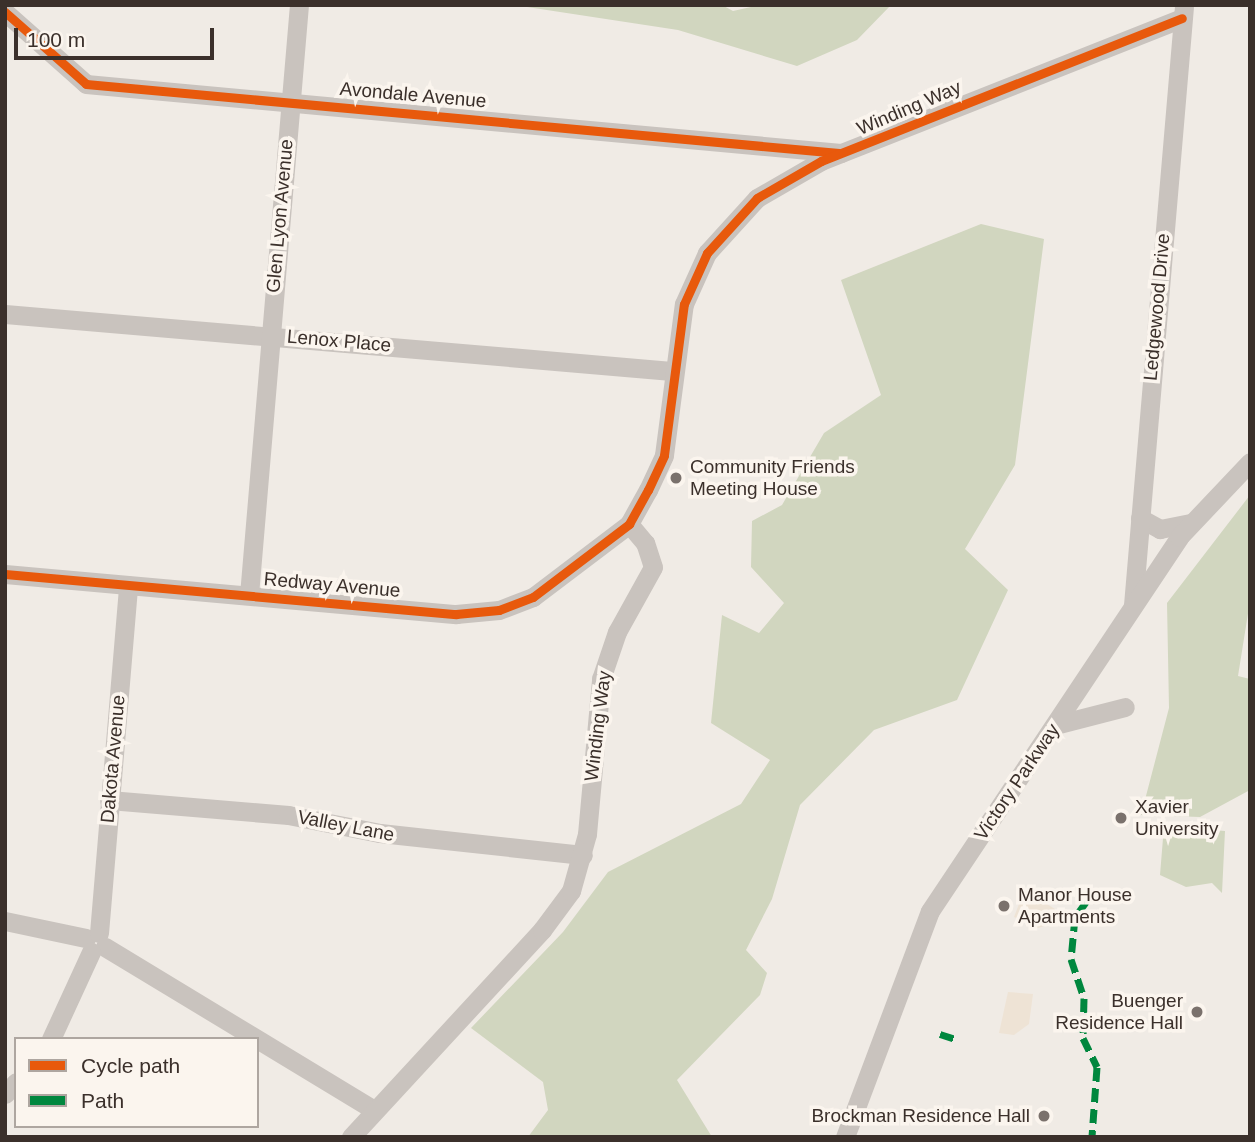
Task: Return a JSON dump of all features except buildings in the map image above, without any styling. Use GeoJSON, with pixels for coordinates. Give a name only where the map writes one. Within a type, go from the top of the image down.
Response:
{"type":"FeatureCollection","features":[{"type":"Feature","properties":{"kind":"street","name":"Glen Lyon Avenue"},"geometry":{"type":"LineString","coordinates":[[249,595],[299,5]]}},
{"type":"Feature","properties":{"kind":"street","name":"Winding Way"},"geometry":{"type":"LineString","coordinates":[[351,1137],[372,1109],[542,930],[571,891],[583,855],[601,679],[617,632],[653,567],[645,543],[629,524],[664,455],[672,372],[684,304],[722,233],[777,183],[1183,11]]}},
{"type":"Feature","properties":{"kind":"street","name":"Ledgewood Drive"},"geometry":{"type":"LineString","coordinates":[[1132,610],[1183,11]]}},
{"type":"Feature","properties":{"kind":"street","name":"Avondale Avenue"},"geometry":{"type":"LineString","coordinates":[[5,12],[86,84],[845,154]]}},
{"type":"Feature","properties":{"kind":"street","name":"Lenox Place"},"geometry":{"type":"LineString","coordinates":[[5,314],[672,372]]}},
{"type":"Feature","properties":{"kind":"street","name":"Victory Parkway"},"geometry":{"type":"LineString","coordinates":[[845,1137],[930,911],[1191,523],[1250,462]]}},
{"type":"Feature","properties":{"kind":"street"},"geometry":{"type":"LineString","coordinates":[[1140,518],[1160,528],[1191,523]]}},
{"type":"Feature","properties":{"kind":"street","name":"Redway Avenue"},"geometry":{"type":"LineString","coordinates":[[5,574],[456,614],[499,610],[554,584],[629,524]]}},
{"type":"Feature","properties":{"kind":"street","name":"Dakota Avenue"},"geometry":{"type":"LineString","coordinates":[[52,1037],[95,943],[128,585]]}},
{"type":"Feature","properties":{"kind":"street"},"geometry":{"type":"LineString","coordinates":[[1055,725],[1125,707]]}},
{"type":"Feature","properties":{"kind":"street","name":"Valley Lane"},"geometry":{"type":"LineString","coordinates":[[109,800],[288,815],[380,834],[583,855]]}},
{"type":"Feature","properties":{"kind":"street"},"geometry":{"type":"LineString","coordinates":[[5,921],[95,943],[252,1037]]}},
{"type":"Feature","properties":{"kind":"street"},"geometry":{"type":"LineString","coordinates":[[259,1041],[372,1109]]}},
{"type":"Feature","properties":{"kind":"green space"},"geometry":{"type":"Polygon","coordinates":[[[514,5],[722,5],[733,11],[760,5],[891,5],[857,40],[797,66],[678,30],[514,5]]]}},
{"type":"Feature","properties":{"kind":"green space"},"geometry":{"type":"Polygon","coordinates":[[[981,224],[1044,239],[1015,465],[965,549],[1008,590],[957,700],[874,730],[800,805],[772,899],[746,950],[767,973],[760,995],[677,1080],[712,1137],[528,1137],[548,1110],[543,1082],[471,1028],[563,932],[608,872],[741,804],[770,760],[711,723],[722,615],[759,633],[784,603],[751,567],[752,521],[782,505],[824,433],[881,395],[841,280],[981,224]]]}},
{"type":"Feature","properties":{"kind":"green space"},"geometry":{"type":"Polygon","coordinates":[[[1250,495],[1250,601],[1238,676],[1250,679],[1250,790],[1200,817],[1141,815],[1169,708],[1167,603],[1250,495]]]}},
{"type":"Feature","properties":{"kind":"green space"},"geometry":{"type":"Polygon","coordinates":[[[1164,826],[1225,831],[1222,893],[1212,883],[1186,887],[1160,875],[1164,826]]]}},
{"type":"Feature","properties":{"kind":"shaded area"},"geometry":{"type":"Polygon","coordinates":[[[1037,898],[1055,909],[1048,925],[1038,928],[1014,917],[1021,899],[1037,898]]]}},
{"type":"Feature","properties":{"kind":"shaded area"},"geometry":{"type":"Polygon","coordinates":[[[1008,992],[1033,994],[1029,1024],[1014,1035],[999,1033],[1008,992]]]}},
{"type":"Feature","properties":{"kind":"marked path"},"geometry":{"type":"LineString","coordinates":[[1086,902],[1075,917],[1071,959],[1084,998],[1083,1038],[1097,1067],[1092,1137]]}},
{"type":"Feature","properties":{"kind":"marked path"},"geometry":{"type":"LineString","coordinates":[[940,1034],[959,1040]]}},
{"type":"Feature","properties":{"kind":"cycle path"},"geometry":{"type":"LineString","coordinates":[[5,12],[86,84],[839,153]]}},
{"type":"Feature","properties":{"kind":"cycle path"},"geometry":{"type":"LineString","coordinates":[[5,574],[456,614],[499,610],[533,597],[629,524],[664,455],[684,304],[707,253],[757,198],[821,161],[1182,18]]}},
{"type":"Feature","properties":{"kind":"place","name":"Community Friends Meeting House"},"geometry":{"type":"Point","coordinates":[676,478]}},
{"type":"Feature","properties":{"kind":"place","name":"Xavier University"},"geometry":{"type":"Point","coordinates":[1121,818]}},
{"type":"Feature","properties":{"kind":"place","name":"Manor House Apartments"},"geometry":{"type":"Point","coordinates":[1004,906]}},
{"type":"Feature","properties":{"kind":"place","name":"Buenger Residence Hall"},"geometry":{"type":"Point","coordinates":[1197,1012]}},
{"type":"Feature","properties":{"kind":"place","name":"Brockman Residence Hall"},"geometry":{"type":"Point","coordinates":[1044,1116]}}]}
